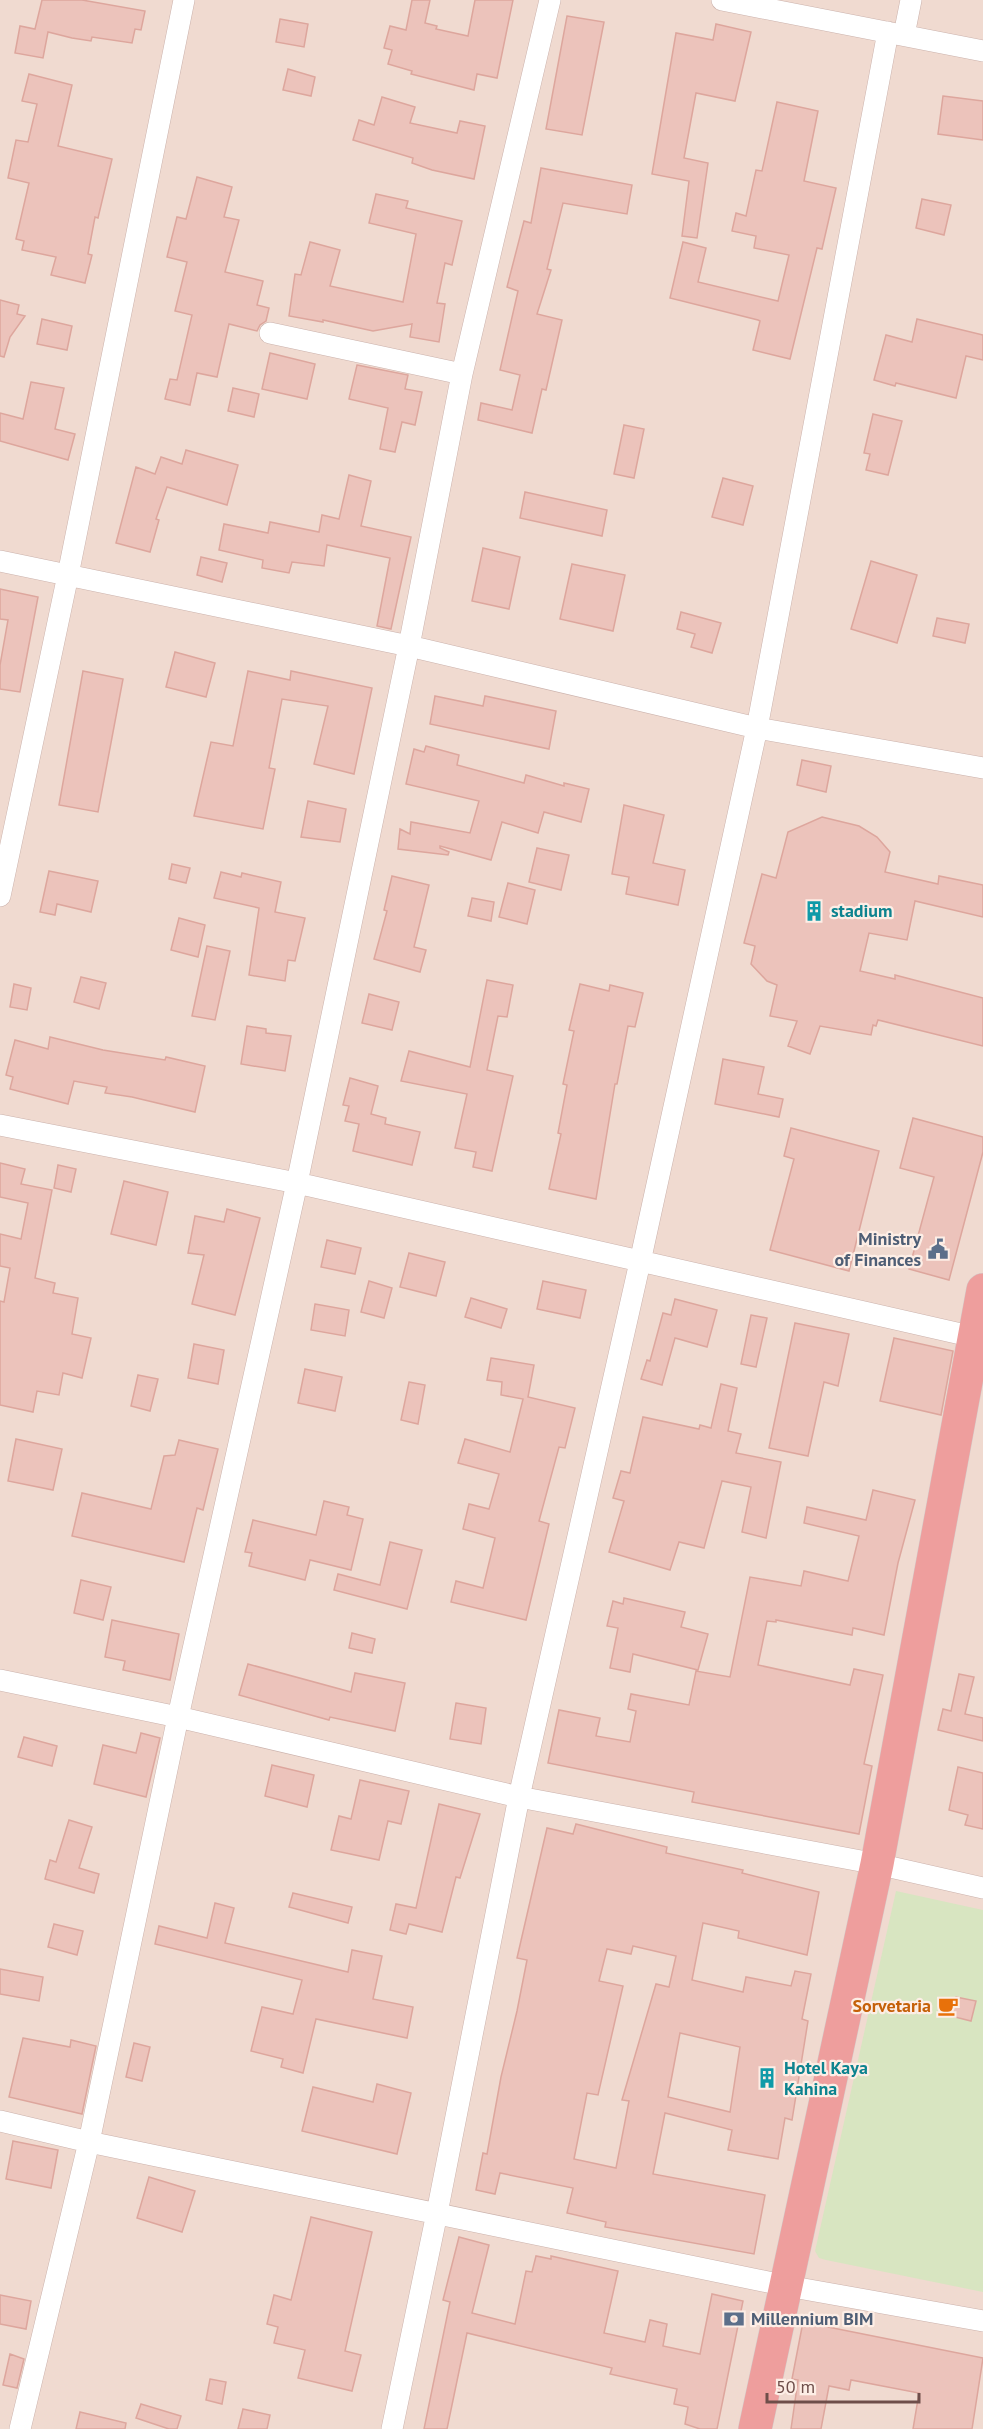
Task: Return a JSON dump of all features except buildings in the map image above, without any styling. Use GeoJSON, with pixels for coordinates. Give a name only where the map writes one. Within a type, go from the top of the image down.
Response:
{"type":"FeatureCollection","features":[{"type":"Feature","properties":{"kind":"highway"},"geometry":{"type":"LineString","coordinates":[[755,2429],[877,1864],[978,1337],[983,1290]]}},
{"type":"Feature","properties":{"kind":"street"},"geometry":{"type":"LineString","coordinates":[[0,896],[68,575],[184,0]]}},
{"type":"Feature","properties":{"kind":"street"},"geometry":{"type":"LineString","coordinates":[[20,2429],[89,2142],[178,1717],[297,1182],[409,646],[462,374],[550,0]]}},
{"type":"Feature","properties":{"kind":"street"},"geometry":{"type":"LineString","coordinates":[[722,0],[983,51]]}},
{"type":"Feature","properties":{"kind":"street"},"geometry":{"type":"LineString","coordinates":[[392,2429],[519,1797],[640,1262],[757,728],[896,33],[911,0]]}},
{"type":"Feature","properties":{"kind":"street"},"geometry":{"type":"LineString","coordinates":[[270,333],[462,374]]}},
{"type":"Feature","properties":{"kind":"street"},"geometry":{"type":"LineString","coordinates":[[0,561],[409,646],[757,728],[983,768]]}},
{"type":"Feature","properties":{"kind":"street"},"geometry":{"type":"LineString","coordinates":[[0,1125],[297,1182],[640,1262],[978,1337]]}},
{"type":"Feature","properties":{"kind":"street"},"geometry":{"type":"LineString","coordinates":[[0,1680],[178,1717],[519,1797],[877,1864],[983,1888]]}},
{"type":"Feature","properties":{"kind":"street"},"geometry":{"type":"LineString","coordinates":[[0,2121],[89,2142],[787,2286],[983,2322]]}},
{"type":"Feature","properties":{"kind":"shaded area"},"geometry":{"type":"Polygon","coordinates":[[[0,0],[983,0],[983,2429],[0,2429],[0,0]]]}},
{"type":"Feature","properties":{"kind":"green space"},"geometry":{"type":"Polygon","coordinates":[[[896,1891],[983,1910],[983,2292],[826,2260],[819,2258],[815,2251],[896,1891]]]}},
{"type":"Feature","properties":{"kind":"place","name":"stadium"},"geometry":{"type":"Point","coordinates":[814,911]}},
{"type":"Feature","properties":{"kind":"place","name":"Ministry of Finances"},"geometry":{"type":"Point","coordinates":[938,1249]}},
{"type":"Feature","properties":{"kind":"place","name":"Sorvetaria"},"geometry":{"type":"Point","coordinates":[948,2006]}},
{"type":"Feature","properties":{"kind":"place","name":"Hotel Kaya Kahina"},"geometry":{"type":"Point","coordinates":[767,2078]}},
{"type":"Feature","properties":{"kind":"place","name":"Millennium BIM"},"geometry":{"type":"Point","coordinates":[734,2319]}}]}
